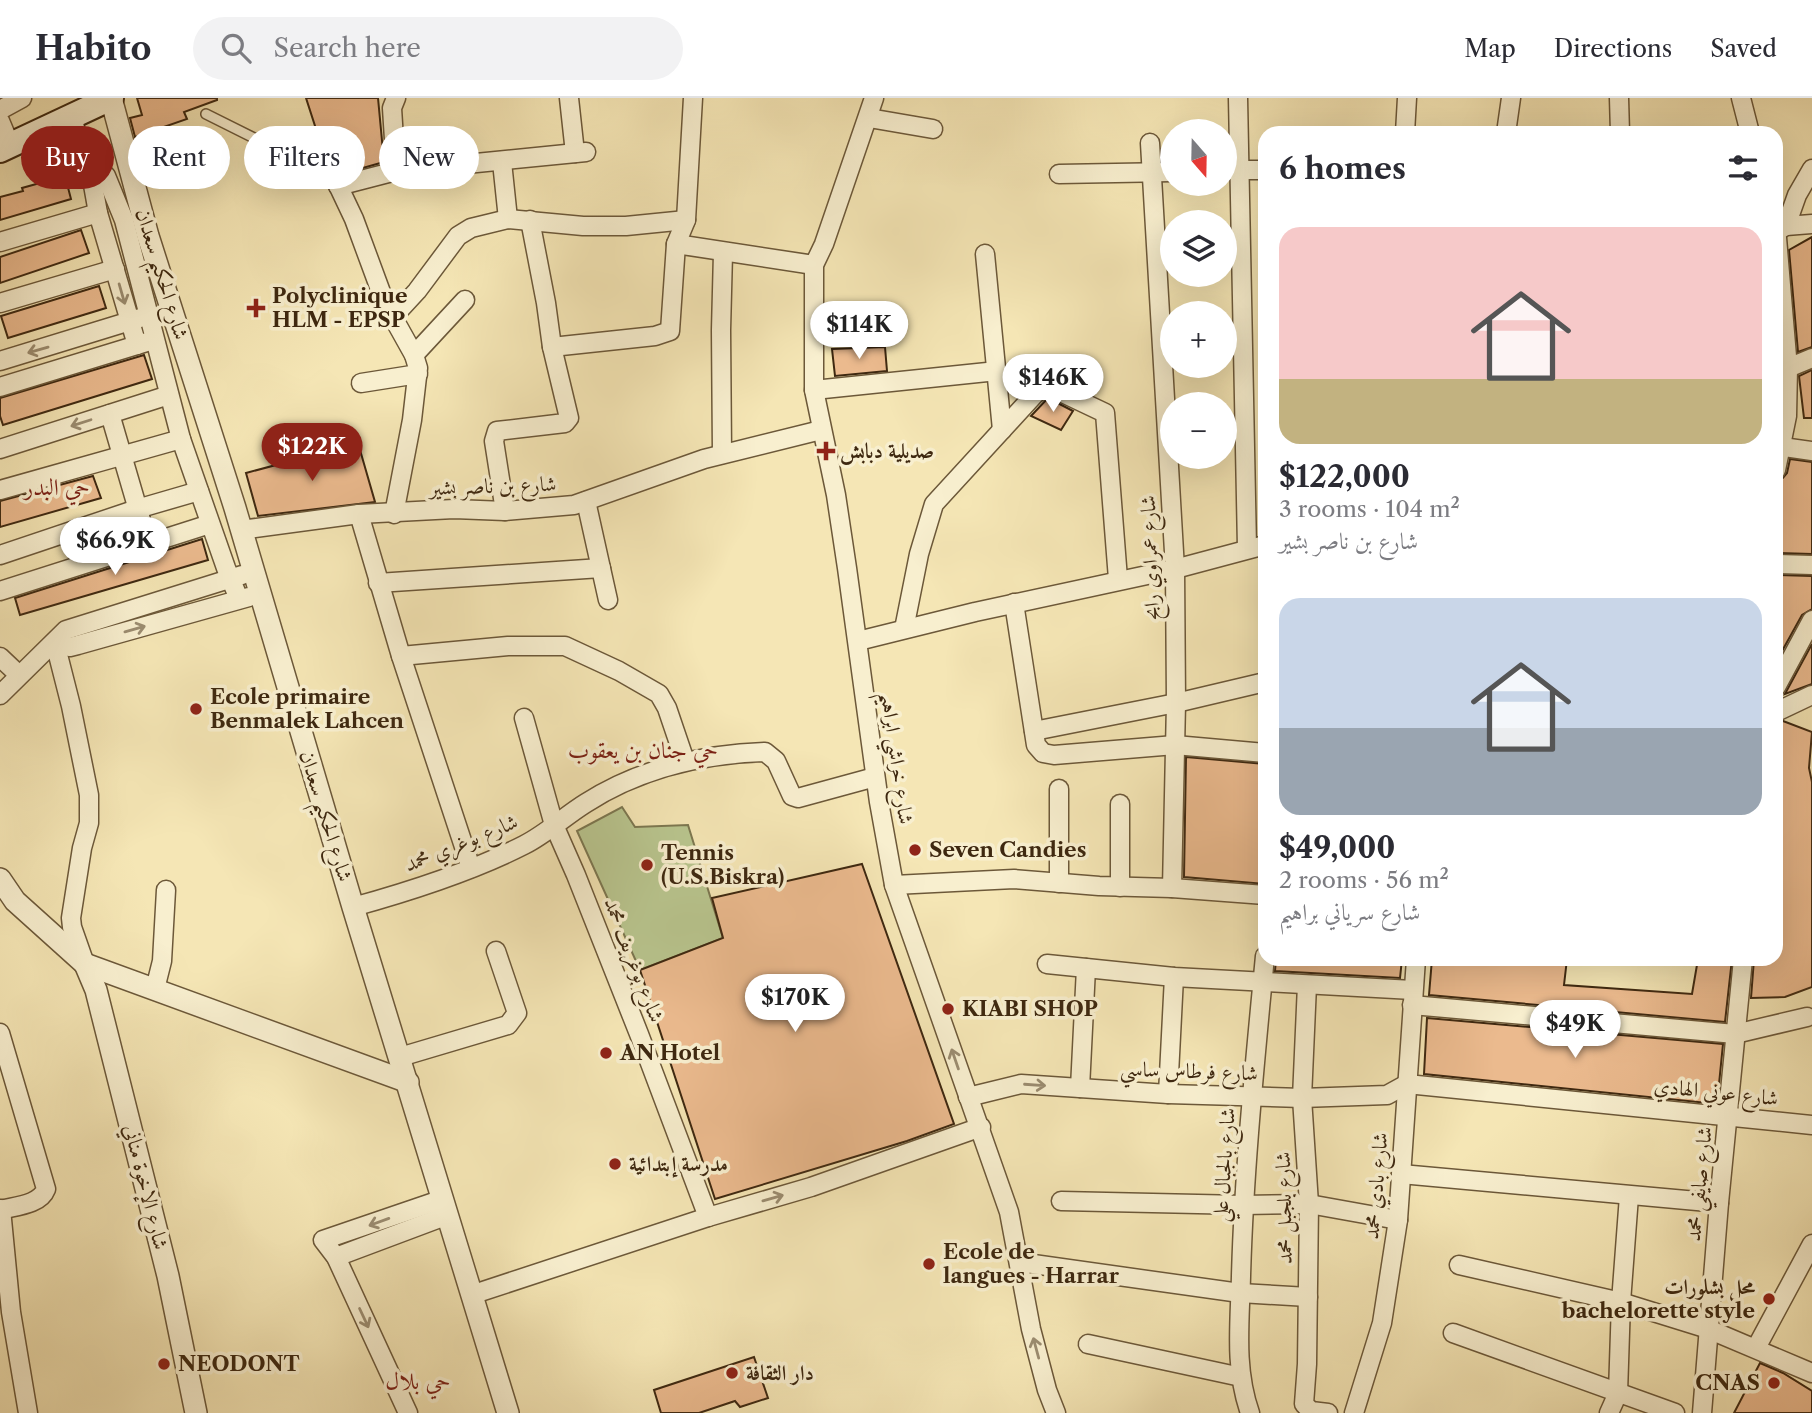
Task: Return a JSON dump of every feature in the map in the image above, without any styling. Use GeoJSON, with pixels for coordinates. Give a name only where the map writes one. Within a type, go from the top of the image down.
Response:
{"type":"FeatureCollection","features":[{"type":"Feature","properties":{"kind":"main road"},"geometry":{"type":"LineString","coordinates":[[5,148],[78,108],[111,98]]}},
{"type":"Feature","properties":{"kind":"street"},"geometry":{"type":"LineString","coordinates":[[0,110],[22,98]]}},
{"type":"Feature","properties":{"kind":"street","name":"شارع الحكيم سعدان"},"geometry":{"type":"LineString","coordinates":[[111,98],[134,216],[203,410],[253,572],[249,597],[353,907],[508,1413]]}},
{"type":"Feature","properties":{"kind":"street"},"geometry":{"type":"LineString","coordinates":[[392,126],[391,108],[396,98]]}},
{"type":"Feature","properties":{"kind":"street"},"geometry":{"type":"LineString","coordinates":[[479,164],[580,153],[569,98]]}},
{"type":"Feature","properties":{"kind":"street"},"geometry":{"type":"LineString","coordinates":[[552,347],[655,337],[670,331],[676,244],[686,220],[693,98]]}},
{"type":"Feature","properties":{"kind":"street","name":"شارع خراشي ابراهيم"},"geometry":{"type":"LineString","coordinates":[[874,98],[824,244],[814,265],[814,390],[836,495],[894,885],[1009,1212],[1031,1329],[1056,1413]]}},
{"type":"Feature","properties":{"kind":"street"},"geometry":{"type":"LineString","coordinates":[[1236,119],[1238,98]]}},
{"type":"Feature","properties":{"kind":"street"},"geometry":{"type":"LineString","coordinates":[[1405,126],[1407,98]]}},
{"type":"Feature","properties":{"kind":"street"},"geometry":{"type":"LineString","coordinates":[[1507,126],[1513,98]]}},
{"type":"Feature","properties":{"kind":"street"},"geometry":{"type":"LineString","coordinates":[[1619,98],[1620,126]]}},
{"type":"Feature","properties":{"kind":"street"},"geometry":{"type":"LineString","coordinates":[[1741,98],[1748,126]]}},
{"type":"Feature","properties":{"kind":"street"},"geometry":{"type":"LineString","coordinates":[[77,126],[78,108]]}},
{"type":"Feature","properties":{"kind":"street"},"geometry":{"type":"LineString","coordinates":[[869,118],[933,129]]}},
{"type":"Feature","properties":{"kind":"street"},"geometry":{"type":"LineString","coordinates":[[0,121],[5,148]]}},
{"type":"Feature","properties":{"kind":"street","name":"شارع عمراوي رابح"},"geometry":{"type":"LineString","coordinates":[[1150,143],[1175,569],[1176,703],[1171,888]]}},
{"type":"Feature","properties":{"kind":"street"},"geometry":{"type":"LineString","coordinates":[[502,162],[508,219]]}},
{"type":"Feature","properties":{"kind":"street"},"geometry":{"type":"LineString","coordinates":[[1783,221],[1812,169]]}},
{"type":"Feature","properties":{"kind":"street"},"geometry":{"type":"LineString","coordinates":[[1237,170],[1258,170]]}},
{"type":"Feature","properties":{"kind":"street"},"geometry":{"type":"LineString","coordinates":[[1059,174],[1160,172]]}},
{"type":"Feature","properties":{"kind":"street"},"geometry":{"type":"LineString","coordinates":[[114,187],[134,216],[150,314],[181,439],[230,579],[249,597]]}},
{"type":"Feature","properties":{"kind":"street"},"geometry":{"type":"LineString","coordinates":[[94,189],[137,345]]}},
{"type":"Feature","properties":{"kind":"street"},"geometry":{"type":"LineString","coordinates":[[339,189],[366,247],[385,303],[414,355],[418,374],[394,514]]}},
{"type":"Feature","properties":{"kind":"street"},"geometry":{"type":"LineString","coordinates":[[1233,196],[1247,548]]}},
{"type":"Feature","properties":{"kind":"street"},"geometry":{"type":"LineString","coordinates":[[0,242],[99,213]]}},
{"type":"Feature","properties":{"kind":"street"},"geometry":{"type":"LineString","coordinates":[[393,317],[417,291],[458,236],[471,228],[508,219],[583,226],[626,226],[686,220]]}},
{"type":"Feature","properties":{"kind":"street"},"geometry":{"type":"LineString","coordinates":[[505,511],[494,441],[497,431],[568,421],[530,220]]}},
{"type":"Feature","properties":{"kind":"street"},"geometry":{"type":"LineString","coordinates":[[1783,228],[1812,224]]}},
{"type":"Feature","properties":{"kind":"street"},"geometry":{"type":"LineString","coordinates":[[676,244],[814,265]]}},
{"type":"Feature","properties":{"kind":"street"},"geometry":{"type":"LineString","coordinates":[[722,454],[723,253]]}},
{"type":"Feature","properties":{"kind":"street"},"geometry":{"type":"LineString","coordinates":[[985,254],[1002,430]]}},
{"type":"Feature","properties":{"kind":"street"},"geometry":{"type":"LineString","coordinates":[[0,303],[115,269]]}},
{"type":"Feature","properties":{"kind":"street"},"geometry":{"type":"LineString","coordinates":[[414,355],[465,300]]}},
{"type":"Feature","properties":{"kind":"street"},"geometry":{"type":"LineString","coordinates":[[150,314],[5,360],[8,385],[156,339]]}},
{"type":"Feature","properties":{"kind":"street"},"geometry":{"type":"LineString","coordinates":[[65,342],[70,366]]}},
{"type":"Feature","properties":{"kind":"street"},"geometry":{"type":"LineString","coordinates":[[1783,342],[1788,368],[1787,416],[1783,430]]}},
{"type":"Feature","properties":{"kind":"street"},"geometry":{"type":"LineString","coordinates":[[1788,368],[1812,358]]}},
{"type":"Feature","properties":{"kind":"street"},"geometry":{"type":"LineString","coordinates":[[814,390],[997,371]]}},
{"type":"Feature","properties":{"kind":"street"},"geometry":{"type":"LineString","coordinates":[[361,383],[418,374]]}},
{"type":"Feature","properties":{"kind":"street"},"geometry":{"type":"LineString","coordinates":[[904,629],[919,554],[934,504],[1046,385],[1105,413],[1118,579]]}},
{"type":"Feature","properties":{"kind":"street"},"geometry":{"type":"LineString","coordinates":[[0,449],[169,395]]}},
{"type":"Feature","properties":{"kind":"street"},"geometry":{"type":"LineString","coordinates":[[176,416],[203,410]]}},
{"type":"Feature","properties":{"kind":"street"},"geometry":{"type":"LineString","coordinates":[[110,414],[148,544]]}},
{"type":"Feature","properties":{"kind":"street","name":"شارع بن ناصر بشير"},"geometry":{"type":"LineString","coordinates":[[241,530],[359,514],[454,509],[545,509],[586,501],[619,486],[722,454],[821,430]]}},
{"type":"Feature","properties":{"kind":"street"},"geometry":{"type":"LineString","coordinates":[[0,490],[181,439]]}},
{"type":"Feature","properties":{"kind":"street"},"geometry":{"type":"LineString","coordinates":[[1783,446],[1812,451]]}},
{"type":"Feature","properties":{"kind":"street"},"geometry":{"type":"LineString","coordinates":[[0,555],[199,491]]}},
{"type":"Feature","properties":{"kind":"street"},"geometry":{"type":"LineString","coordinates":[[586,501],[608,600]]}},
{"type":"Feature","properties":{"kind":"street"},"geometry":{"type":"LineString","coordinates":[[359,514],[401,656],[471,868]]}},
{"type":"Feature","properties":{"kind":"street"},"geometry":{"type":"LineString","coordinates":[[0,591],[210,524]]}},
{"type":"Feature","properties":{"kind":"street"},"geometry":{"type":"LineString","coordinates":[[858,641],[1118,579],[1175,569],[1258,546]]}},
{"type":"Feature","properties":{"kind":"street"},"geometry":{"type":"LineString","coordinates":[[1783,564],[1812,565]]}},
{"type":"Feature","properties":{"kind":"street"},"geometry":{"type":"LineString","coordinates":[[378,583],[601,568]]}},
{"type":"Feature","properties":{"kind":"street"},"geometry":{"type":"LineString","coordinates":[[85,964],[71,918],[82,848],[89,823],[89,795],[62,645],[66,630],[253,572]]}},
{"type":"Feature","properties":{"kind":"street"},"geometry":{"type":"LineString","coordinates":[[0,695],[19,674],[62,645],[249,597]]}},
{"type":"Feature","properties":{"kind":"street"},"geometry":{"type":"LineString","coordinates":[[1014,603],[1034,731],[1038,749],[1047,755],[1175,746],[1258,752]]}},
{"type":"Feature","properties":{"kind":"street"},"geometry":{"type":"LineString","coordinates":[[1783,674],[1812,620]]}},
{"type":"Feature","properties":{"kind":"street"},"geometry":{"type":"LineString","coordinates":[[401,656],[508,646],[565,646],[620,671],[659,694],[667,708],[685,761]]}},
{"type":"Feature","properties":{"kind":"street"},"geometry":{"type":"LineString","coordinates":[[0,657],[19,674]]}},
{"type":"Feature","properties":{"kind":"street"},"geometry":{"type":"LineString","coordinates":[[1034,731],[1258,684]]}},
{"type":"Feature","properties":{"kind":"street"},"geometry":{"type":"LineString","coordinates":[[1783,709],[1812,695]]}},
{"type":"Feature","properties":{"kind":"street","name":"شارع بوغريف محمد"},"geometry":{"type":"LineString","coordinates":[[524,718],[554,825],[634,1022],[708,1217]]}},
{"type":"Feature","properties":{"kind":"street","name":"شارع بوغري محمد"},"geometry":{"type":"LineString","coordinates":[[353,907],[471,868],[529,843],[588,801],[629,781],[685,761],[765,752],[776,761],[792,796],[798,798],[876,777]]}},
{"type":"Feature","properties":{"kind":"street"},"geometry":{"type":"LineString","coordinates":[[1059,789],[1059,883]]}},
{"type":"Feature","properties":{"kind":"street"},"geometry":{"type":"LineString","coordinates":[[1120,804],[1120,887]]}},
{"type":"Feature","properties":{"kind":"street"},"geometry":{"type":"LineString","coordinates":[[0,879],[8,898],[85,964],[408,1082]]}},
{"type":"Feature","properties":{"kind":"street"},"geometry":{"type":"LineString","coordinates":[[894,885],[1014,879],[1258,894]]}},
{"type":"Feature","properties":{"kind":"street"},"geometry":{"type":"LineString","coordinates":[[155,989],[162,961],[166,890]]}},
{"type":"Feature","properties":{"kind":"street"},"geometry":{"type":"LineString","coordinates":[[400,1057],[508,1025],[514,1020],[517,1013],[496,951]]}},
{"type":"Feature","properties":{"kind":"street","name":"شارع الإخوة مناني"},"geometry":{"type":"LineString","coordinates":[[85,964],[96,990],[169,1276],[196,1413]]}},
{"type":"Feature","properties":{"kind":"street"},"geometry":{"type":"LineString","coordinates":[[1047,964],[1174,977],[1307,985],[1735,1034],[1810,1015]]}},
{"type":"Feature","properties":{"kind":"street","name":"شارع بالجبال علي"},"geometry":{"type":"LineString","coordinates":[[1250,1413],[1243,1394],[1238,1343],[1243,1205],[1264,966]]}},
{"type":"Feature","properties":{"kind":"street","name":"شارع بادي محمد"},"geometry":{"type":"LineString","coordinates":[[1354,1413],[1382,1323],[1398,1220],[1415,966]]}},
{"type":"Feature","properties":{"kind":"street","name":"شارع صايفي محمد"},"geometry":{"type":"LineString","coordinates":[[1702,1413],[1742,966]]}},
{"type":"Feature","properties":{"kind":"street"},"geometry":{"type":"LineString","coordinates":[[1080,1088],[1086,968]]}},
{"type":"Feature","properties":{"kind":"street"},"geometry":{"type":"LineString","coordinates":[[1168,1094],[1174,977]]}},
{"type":"Feature","properties":{"kind":"street","name":"شارع بلجبل محمد"},"geometry":{"type":"LineString","coordinates":[[1307,985],[1302,1098],[1309,1204],[1304,1404],[1311,1411],[1328,1413]]}},
{"type":"Feature","properties":{"kind":"street"},"geometry":{"type":"LineString","coordinates":[[0,1034],[8,1093],[46,1189],[44,1194],[34,1201],[1,1210],[6,1314],[28,1413]]}},
{"type":"Feature","properties":{"kind":"street","name":"شارع فرطاس ساسي"},"geometry":{"type":"LineString","coordinates":[[968,1097],[1021,1084],[1168,1094],[1302,1098],[1387,1095],[1407,1084]]}},
{"type":"Feature","properties":{"kind":"street","name":"شارع عوني الهادي"},"geometry":{"type":"LineString","coordinates":[[1407,1084],[1812,1125]]}},
{"type":"Feature","properties":{"kind":"street"},"geometry":{"type":"LineString","coordinates":[[471,1295],[708,1217],[811,1187],[981,1127]]}},
{"type":"Feature","properties":{"kind":"street"},"geometry":{"type":"LineString","coordinates":[[1401,1174],[1719,1203]]}},
{"type":"Feature","properties":{"kind":"street"},"geometry":{"type":"LineString","coordinates":[[1609,1413],[1618,1393],[1629,1196]]}},
{"type":"Feature","properties":{"kind":"street"},"geometry":{"type":"LineString","coordinates":[[1061,1201],[1309,1204],[1398,1220]]}},
{"type":"Feature","properties":{"kind":"street"},"geometry":{"type":"LineString","coordinates":[[408,1413],[336,1256],[445,1207]]}},
{"type":"Feature","properties":{"kind":"street"},"geometry":{"type":"LineString","coordinates":[[1756,1348],[1812,1244]]}},
{"type":"Feature","properties":{"kind":"street"},"geometry":{"type":"LineString","coordinates":[[1019,1262],[1240,1293],[1308,1297]]}},
{"type":"Feature","properties":{"kind":"street"},"geometry":{"type":"LineString","coordinates":[[1459,1265],[1621,1302],[1708,1329],[1812,1373]]}},
{"type":"Feature","properties":{"kind":"street"},"geometry":{"type":"LineString","coordinates":[[1453,1334],[1675,1413]]}},
{"type":"Feature","properties":{"kind":"street"},"geometry":{"type":"LineString","coordinates":[[1088,1344],[1241,1377]]}},
{"type":"Feature","properties":{"kind":"lane"},"geometry":{"type":"LineString","coordinates":[[206,114],[244,133]]}},
{"type":"Feature","properties":{"kind":"green space","name":"Tennis (U.S.Biskra)"},"geometry":{"type":"Polygon","coordinates":[[[622,807],[635,827],[688,825],[723,938],[640,970],[577,831],[622,807]]]}},
{"type":"Feature","properties":{"kind":"building"},"geometry":{"type":"Polygon","coordinates":[[[137,98],[217,98],[184,112],[187,119],[167,126],[132,126],[130,118],[142,115],[137,98]]]}},
{"type":"Feature","properties":{"kind":"building"},"geometry":{"type":"Polygon","coordinates":[[[306,98],[378,98],[381,126],[379,163],[365,167],[365,126],[315,126],[306,98]]]}},
{"type":"Feature","properties":{"kind":"building"},"geometry":{"type":"Polygon","coordinates":[[[22,189],[68,189],[71,199],[0,220],[0,197],[23,191],[22,189]]]}},
{"type":"Feature","properties":{"kind":"building"},"geometry":{"type":"Polygon","coordinates":[[[81,230],[89,253],[0,283],[0,257],[81,230]]]}},
{"type":"Feature","properties":{"kind":"building"},"geometry":{"type":"Polygon","coordinates":[[[1812,237],[1812,347],[1798,352],[1789,250],[1812,237]]]}},
{"type":"Feature","properties":{"kind":"building"},"geometry":{"type":"Polygon","coordinates":[[[99,286],[106,308],[8,338],[1,316],[99,286]]]}},
{"type":"Feature","properties":{"kind":"building"},"geometry":{"type":"Polygon","coordinates":[[[885,347],[887,371],[835,376],[832,349],[885,347]]]}},
{"type":"Feature","properties":{"kind":"building"},"geometry":{"type":"Polygon","coordinates":[[[144,355],[152,379],[3,425],[0,398],[144,355]]]}},
{"type":"Feature","properties":{"kind":"building"},"geometry":{"type":"Polygon","coordinates":[[[1812,370],[1812,418],[1804,418],[1799,376],[1812,370]]]}},
{"type":"Feature","properties":{"kind":"building"},"geometry":{"type":"Polygon","coordinates":[[[1048,398],[1073,411],[1061,430],[1031,416],[1048,398]]]}},
{"type":"Feature","properties":{"kind":"building"},"geometry":{"type":"Polygon","coordinates":[[[358,443],[375,502],[258,516],[246,473],[358,443]]]}},
{"type":"Feature","properties":{"kind":"building"},"geometry":{"type":"Polygon","coordinates":[[[1790,459],[1812,462],[1812,554],[1783,553],[1783,478],[1787,473],[1790,459]]]}},
{"type":"Feature","properties":{"kind":"building"},"geometry":{"type":"Polygon","coordinates":[[[93,476],[101,498],[0,527],[0,501],[93,476]]]}},
{"type":"Feature","properties":{"kind":"building"},"geometry":{"type":"Polygon","coordinates":[[[202,539],[208,560],[20,615],[15,598],[202,539]]]}},
{"type":"Feature","properties":{"kind":"building"},"geometry":{"type":"Polygon","coordinates":[[[1783,575],[1812,576],[1812,609],[1802,615],[1783,649],[1783,575]]]}},
{"type":"Feature","properties":{"kind":"building"},"geometry":{"type":"Polygon","coordinates":[[[1812,644],[1812,684],[1785,694],[1786,692],[1812,644]]]}},
{"type":"Feature","properties":{"kind":"building"},"geometry":{"type":"Polygon","coordinates":[[[1783,721],[1812,732],[1809,768],[1812,782],[1812,987],[1785,997],[1751,998],[1753,966],[1783,966],[1783,721]]]}},
{"type":"Feature","properties":{"kind":"building"},"geometry":{"type":"Polygon","coordinates":[[[1186,757],[1258,763],[1258,883],[1184,877],[1186,757]]]}},
{"type":"Feature","properties":{"kind":"building"},"geometry":{"type":"Polygon","coordinates":[[[862,864],[954,1124],[907,1141],[715,1199],[640,970],[723,938],[712,898],[862,864]]]}},
{"type":"Feature","properties":{"kind":"building"},"geometry":{"type":"Polygon","coordinates":[[[1275,966],[1401,966],[1400,978],[1275,971],[1275,966]]]}},
{"type":"Feature","properties":{"kind":"building"},"geometry":{"type":"Polygon","coordinates":[[[1431,966],[1566,966],[1564,985],[1692,994],[1697,966],[1731,966],[1725,1022],[1429,995],[1431,966]]]}},
{"type":"Feature","properties":{"kind":"building"},"geometry":{"type":"Polygon","coordinates":[[[1427,1018],[1723,1044],[1717,1104],[1424,1074],[1427,1018]]]}},
{"type":"Feature","properties":{"kind":"building","name":"دار الثقافة"},"geometry":{"type":"Polygon","coordinates":[[[754,1357],[768,1398],[740,1407],[735,1401],[699,1413],[661,1413],[654,1390],[754,1357]]]}},
{"type":"Feature","properties":{"kind":"building","name":"CNAS"},"geometry":{"type":"Polygon","coordinates":[[[1760,1363],[1812,1391],[1812,1413],[1734,1413],[1760,1363]]]}},
{"type":"Feature","properties":{"kind":"place","name":"Polyclinique HLM - EPSP"},"geometry":{"type":"Point","coordinates":[256,308]}},
{"type":"Feature","properties":{"kind":"place","name":"صديلية دبابش"},"geometry":{"type":"Point","coordinates":[826,451]}},
{"type":"Feature","properties":{"kind":"place","name":"Ecole primaire Benmalek Lahcen"},"geometry":{"type":"Point","coordinates":[196,709]}},
{"type":"Feature","properties":{"kind":"place","name":"Seven Candies"},"geometry":{"type":"Point","coordinates":[915,850]}},
{"type":"Feature","properties":{"kind":"place","name":"Tennis (U.S.Biskra)"},"geometry":{"type":"Point","coordinates":[647,865]}},
{"type":"Feature","properties":{"kind":"place","name":"KIABI SHOP"},"geometry":{"type":"Point","coordinates":[948,1009]}},
{"type":"Feature","properties":{"kind":"place","name":"AN Hotel"},"geometry":{"type":"Point","coordinates":[606,1053]}},
{"type":"Feature","properties":{"kind":"place","name":"مدرسة إبتدائية"},"geometry":{"type":"Point","coordinates":[615,1164]}},
{"type":"Feature","properties":{"kind":"place","name":"Ecole de langues - Harrar"},"geometry":{"type":"Point","coordinates":[929,1264]}},
{"type":"Feature","properties":{"kind":"place","name":"محل بشلورات bachelorette style"},"geometry":{"type":"Point","coordinates":[1769,1299]}},
{"type":"Feature","properties":{"kind":"place","name":"NEODONT"},"geometry":{"type":"Point","coordinates":[164,1364]}},
{"type":"Feature","properties":{"kind":"place","name":"دار الثقافة"},"geometry":{"type":"Point","coordinates":[732,1373]}},
{"type":"Feature","properties":{"kind":"place","name":"CNAS"},"geometry":{"type":"Point","coordinates":[1774,1383]}},
{"type":"Feature","properties":{"kind":"district","name":"حي البدر"},"geometry":{"type":"Point","coordinates":[57,487]}},
{"type":"Feature","properties":{"kind":"district","name":"حي جنان بن يعقوب"},"geometry":{"type":"Point","coordinates":[643,750]}},
{"type":"Feature","properties":{"kind":"district","name":"حي بلال"},"geometry":{"type":"Point","coordinates":[418,1381]}}]}
